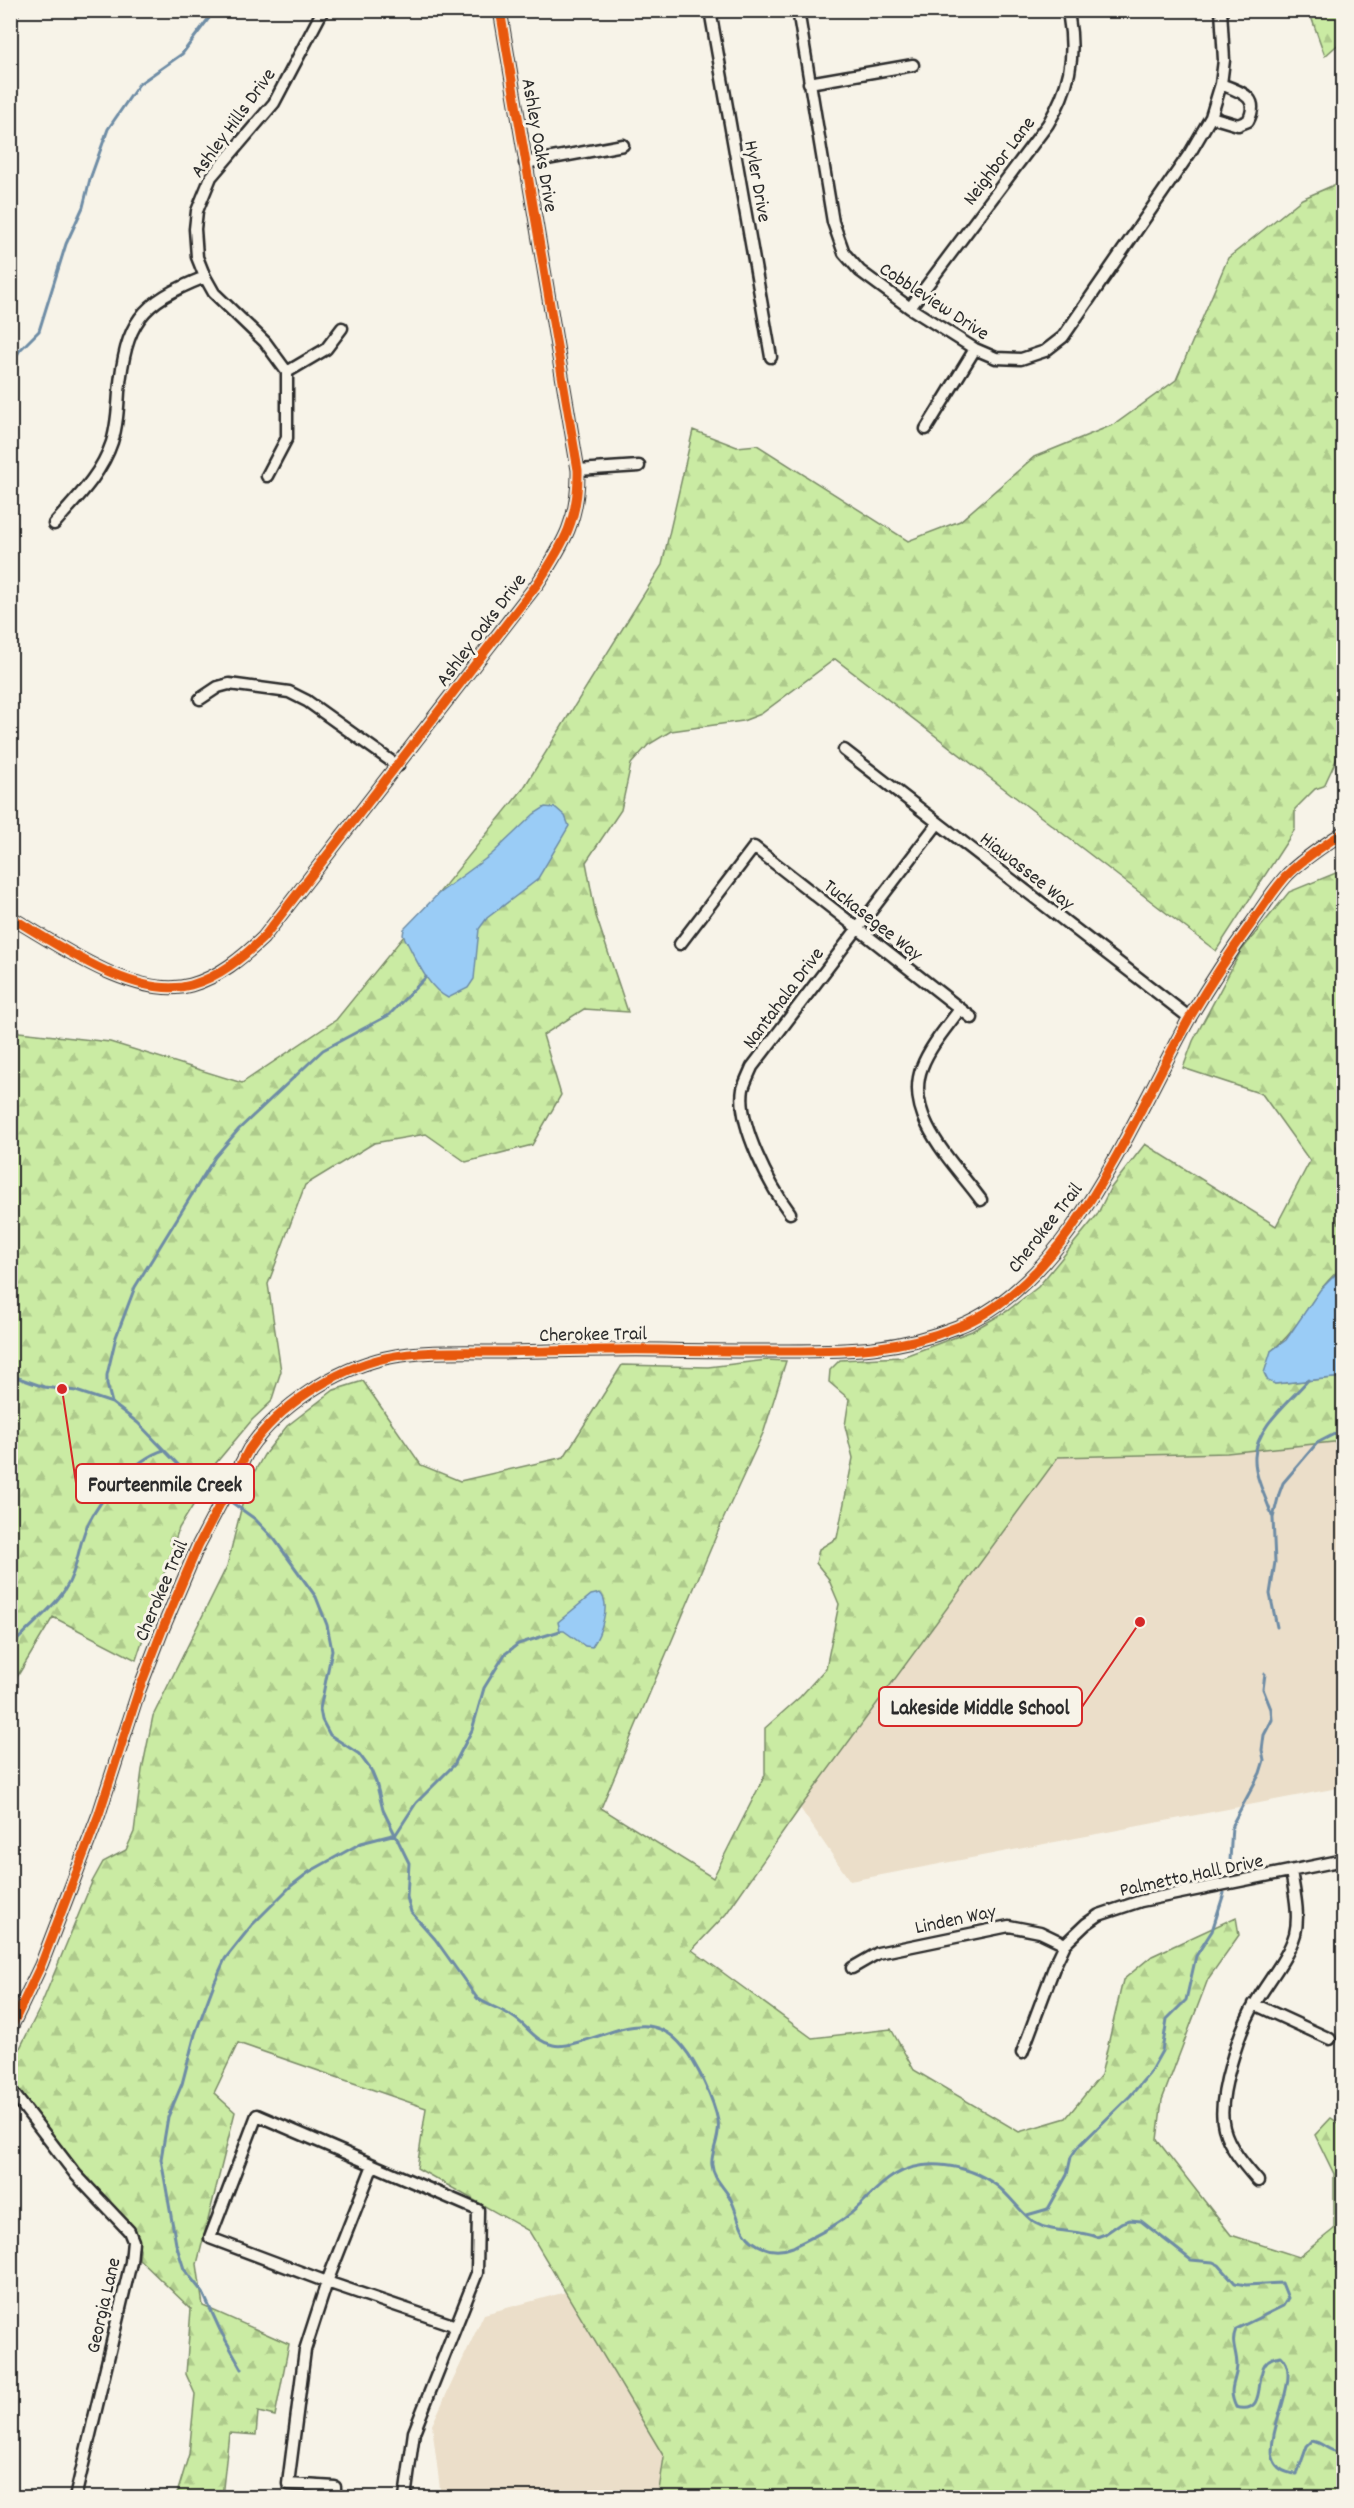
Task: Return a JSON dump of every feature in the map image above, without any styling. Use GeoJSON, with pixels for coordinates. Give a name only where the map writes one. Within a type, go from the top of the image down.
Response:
{"type":"FeatureCollection","features":[{"type":"Feature","properties":{"kind":"street","name":"Ashley Hills Drive"},"geometry":{"type":"LineString","coordinates":[[287,372],[279,358],[214,293],[197,257],[195,229],[197,211],[211,177],[274,103],[323,10]]}},
{"type":"Feature","properties":{"kind":"street","name":"Ashley Oaks Drive"},"geometry":{"type":"LineString","coordinates":[[10,917],[76,957],[137,982],[154,986],[190,985],[228,967],[263,938],[538,583],[564,543],[576,510],[578,470],[500,10]]}},
{"type":"Feature","properties":{"kind":"street","name":"Hyler Drive"},"geometry":{"type":"LineString","coordinates":[[710,10],[771,357]]}},
{"type":"Feature","properties":{"kind":"street","name":"Cobbleview Drive"},"geometry":{"type":"LineString","coordinates":[[798,10],[833,222],[844,253],[860,272],[910,308],[975,349],[996,358],[1021,359],[1045,351],[1062,337],[1190,153],[1210,117],[1221,84],[1224,60],[1221,10]]}},
{"type":"Feature","properties":{"kind":"street","name":"Neighbor Lane"},"geometry":{"type":"LineString","coordinates":[[910,308],[1048,124],[1060,104],[1072,65],[1073,38],[1069,18]]}},
{"type":"Feature","properties":{"kind":"street"},"geometry":{"type":"LineString","coordinates":[[809,83],[913,65]]}},
{"type":"Feature","properties":{"kind":"street"},"geometry":{"type":"LineString","coordinates":[[1210,117],[1238,125],[1248,121],[1253,111],[1251,100],[1221,84]]}},
{"type":"Feature","properties":{"kind":"street"},"geometry":{"type":"LineString","coordinates":[[525,163],[623,145]]}},
{"type":"Feature","properties":{"kind":"street"},"geometry":{"type":"LineString","coordinates":[[54,524],[98,473],[108,453],[116,425],[123,357],[136,324],[151,306],[166,295],[205,277]]}},
{"type":"Feature","properties":{"kind":"street"},"geometry":{"type":"LineString","coordinates":[[267,476],[287,438],[287,372],[326,349],[342,328]]}},
{"type":"Feature","properties":{"kind":"street"},"geometry":{"type":"LineString","coordinates":[[926,429],[975,349]]}},
{"type":"Feature","properties":{"kind":"street"},"geometry":{"type":"LineString","coordinates":[[578,470],[639,466]]}},
{"type":"Feature","properties":{"kind":"street"},"geometry":{"type":"LineString","coordinates":[[200,699],[218,687],[229,684],[288,692],[307,701],[398,766]]}},
{"type":"Feature","properties":{"kind":"street","name":"Hiawassee Way"},"geometry":{"type":"LineString","coordinates":[[844,750],[1190,1018]]}},
{"type":"Feature","properties":{"kind":"street","name":"Nantahala Drive"},"geometry":{"type":"LineString","coordinates":[[790,1213],[775,1191],[752,1140],[743,1104],[743,1089],[752,1067],[938,823]]}},
{"type":"Feature","properties":{"kind":"street","name":"Cherokee Trail"},"geometry":{"type":"LineString","coordinates":[[10,2030],[41,1965],[99,1814],[143,1679],[208,1525],[259,1435],[298,1401],[337,1376],[381,1359],[452,1352],[662,1350],[838,1352],[890,1347],[922,1339],[969,1322],[1015,1292],[1059,1244],[1105,1174],[1190,1018],[1226,960],[1278,885],[1301,862],[1344,832]]}},
{"type":"Feature","properties":{"kind":"street","name":"Tuckasegee Way"},"geometry":{"type":"LineString","coordinates":[[680,944],[754,847],[972,1018]]}},
{"type":"Feature","properties":{"kind":"street"},"geometry":{"type":"LineString","coordinates":[[960,1009],[927,1056],[921,1069],[918,1086],[919,1102],[933,1134],[981,1200]]}},
{"type":"Feature","properties":{"kind":"street","name":"Palmetto Hall Drive"},"geometry":{"type":"LineString","coordinates":[[1022,2053],[1065,1944],[1086,1923],[1114,1909],[1141,1901],[1344,1860]]}},
{"type":"Feature","properties":{"kind":"street"},"geometry":{"type":"LineString","coordinates":[[1258,2181],[1229,2142],[1222,2121],[1224,2090],[1243,2029],[1254,2004],[1295,1934],[1296,1910],[1291,1871]]}},
{"type":"Feature","properties":{"kind":"street","name":"Linden Way"},"geometry":{"type":"LineString","coordinates":[[852,1968],[878,1953],[1009,1926],[1040,1932],[1065,1944]]}},
{"type":"Feature","properties":{"kind":"street"},"geometry":{"type":"LineString","coordinates":[[1254,2004],[1330,2039]]}},
{"type":"Feature","properties":{"kind":"street","name":"Georgia Lane"},"geometry":{"type":"LineString","coordinates":[[10,2089],[76,2175],[129,2231],[133,2241],[131,2262],[75,2498]]}},
{"type":"Feature","properties":{"kind":"street"},"geometry":{"type":"LineString","coordinates":[[405,2498],[414,2432],[456,2326],[477,2273],[478,2210],[257,2115],[210,2238],[327,2282],[456,2326]]}},
{"type":"Feature","properties":{"kind":"street"},"geometry":{"type":"LineString","coordinates":[[334,2498],[335,2487],[288,2484],[305,2350],[327,2282],[374,2165]]}},
{"type":"Feature","properties":{"kind":"shaded area"},"geometry":{"type":"Polygon","coordinates":[[[1343,1441],[1343,1787],[850,1881],[800,1808],[1058,1457],[1227,1453],[1343,1441]]]}},
{"type":"Feature","properties":{"kind":"shaded area"},"geometry":{"type":"Polygon","coordinates":[[[566,2292],[664,2457],[658,2497],[441,2497],[432,2425],[484,2314],[566,2292]]]}},
{"type":"Feature","properties":{"kind":"green space"},"geometry":{"type":"Polygon","coordinates":[[[1309,11],[1343,11],[1343,40],[1325,56],[1309,11]]]}},
{"type":"Feature","properties":{"kind":"green space"},"geometry":{"type":"Polygon","coordinates":[[[1343,181],[1343,745],[1324,786],[1315,789],[1295,809],[1295,829],[1216,951],[835,659],[761,714],[743,721],[671,731],[648,745],[631,764],[621,810],[586,862],[596,916],[628,1012],[584,1009],[543,1035],[561,1095],[532,1145],[466,1162],[426,1134],[374,1143],[305,1185],[268,1284],[281,1371],[271,1402],[252,1420],[216,1463],[210,1478],[179,1528],[136,1660],[53,1617],[11,1687],[11,1022],[19,1032],[110,1042],[242,1083],[336,1020],[523,789],[662,565],[693,430],[737,447],[757,445],[908,541],[960,521],[1034,457],[1115,424],[1176,380],[1228,258],[1302,199],[1343,181]]]}},
{"type":"Feature","properties":{"kind":"green space"},"geometry":{"type":"Polygon","coordinates":[[[1343,870],[1344,1147],[1337,1147],[1338,1223],[1343,1222],[1343,1267],[1323,1287],[1282,1342],[1271,1351],[1275,1384],[1343,1377],[1343,1441],[1227,1453],[1058,1457],[800,1808],[726,1914],[692,1950],[812,2038],[891,2029],[914,2070],[1019,2132],[1066,2118],[1101,2075],[1123,1980],[1152,1956],[1236,1917],[1239,1935],[1208,1979],[1162,2100],[1157,2140],[1231,2235],[1299,2257],[1334,2229],[1334,2174],[1315,2135],[1331,2118],[1343,2126],[1343,2497],[658,2497],[664,2457],[529,2231],[417,2168],[426,2108],[238,2043],[214,2093],[235,2112],[197,2264],[203,2306],[289,2344],[275,2416],[258,2412],[256,2435],[229,2433],[222,2497],[176,2497],[189,2454],[195,2394],[186,2374],[191,2309],[139,2259],[140,2249],[137,2236],[130,2224],[82,2172],[11,2081],[11,2066],[39,2010],[92,1882],[103,1862],[126,1850],[134,1832],[142,1770],[153,1716],[227,1566],[247,1485],[264,1455],[287,1426],[334,1390],[363,1381],[421,1465],[460,1481],[564,1457],[622,1365],[708,1367],[767,1360],[786,1361],[764,1431],[722,1522],[601,1808],[713,1878],[765,1775],[765,1728],[800,1697],[826,1668],[839,1604],[828,1578],[816,1563],[819,1549],[837,1538],[853,1458],[845,1426],[849,1399],[829,1382],[830,1370],[840,1360],[902,1357],[972,1331],[1007,1311],[1038,1287],[1097,1215],[1110,1189],[1145,1144],[1276,1226],[1310,1161],[1262,1094],[1183,1068],[1193,1041],[1241,951],[1289,892],[1343,870]]]}},
{"type":"Feature","properties":{"kind":"water"},"geometry":{"type":"Polygon","coordinates":[[[545,807],[556,808],[565,816],[569,826],[537,880],[487,918],[479,929],[474,979],[468,988],[448,998],[427,979],[403,935],[404,929],[438,894],[492,854],[534,814],[545,807]]]}},
{"type":"Feature","properties":{"kind":"water"},"geometry":{"type":"Polygon","coordinates":[[[1343,1267],[1343,1377],[1275,1384],[1268,1381],[1264,1373],[1271,1351],[1286,1340],[1320,1290],[1343,1267]]]}},
{"type":"Feature","properties":{"kind":"water"},"geometry":{"type":"Polygon","coordinates":[[[600,1593],[605,1604],[604,1620],[592,1647],[585,1646],[564,1631],[560,1631],[558,1622],[591,1595],[600,1593]]]}},
{"type":"Feature","properties":{"kind":"waterway"},"geometry":{"type":"LineString","coordinates":[[10,366],[20,350],[39,331],[66,244],[83,207],[90,179],[108,129],[139,84],[182,54],[215,10]]}},
{"type":"Feature","properties":{"kind":"waterway"},"geometry":{"type":"LineString","coordinates":[[112,1403],[107,1375],[116,1337],[135,1287],[215,1157],[239,1129],[323,1050],[389,1015],[426,977]]}},
{"type":"Feature","properties":{"kind":"waterway"},"geometry":{"type":"LineString","coordinates":[[10,1375],[44,1387],[76,1391],[112,1403],[138,1423],[192,1479],[221,1496]]}},
{"type":"Feature","properties":{"kind":"waterway"},"geometry":{"type":"LineString","coordinates":[[1272,1516],[1256,1472],[1257,1446],[1267,1425],[1308,1380]]}},
{"type":"Feature","properties":{"kind":"waterway"},"geometry":{"type":"LineString","coordinates":[[1277,1627],[1270,1594],[1275,1562],[1273,1518],[1279,1494],[1283,1483],[1317,1443],[1344,1429]]}},
{"type":"Feature","properties":{"kind":"waterway"},"geometry":{"type":"LineString","coordinates":[[10,1648],[64,1591],[72,1576],[87,1526],[109,1492],[130,1471],[164,1450]]}},
{"type":"Feature","properties":{"kind":"waterway"},"geometry":{"type":"LineString","coordinates":[[227,1499],[255,1519],[275,1540],[316,1597],[327,1625],[332,1650],[320,1709],[322,1720],[330,1735],[359,1754],[371,1770],[383,1810],[409,1863],[407,1897],[411,1912],[435,1939],[477,1998],[509,2014],[546,2043],[556,2046],[567,2045],[618,2030],[645,2026],[658,2028],[671,2035],[688,2054],[709,2093],[719,2127],[712,2160],[713,2170],[729,2196],[744,2232],[754,2243],[774,2250],[793,2247],[845,2218],[893,2176],[918,2166],[932,2165],[959,2168],[985,2178],[1001,2189],[1035,2223],[1050,2229],[1097,2237],[1121,2223],[1130,2220],[1141,2221],[1191,2260],[1213,2262],[1219,2265],[1235,2283],[1246,2285],[1282,2283],[1288,2298],[1283,2306],[1236,2329],[1234,2343],[1237,2366],[1232,2390],[1233,2400],[1236,2407],[1252,2406],[1256,2401],[1265,2364],[1270,2359],[1281,2356],[1288,2368],[1287,2384],[1273,2441],[1273,2457],[1280,2469],[1297,2474],[1307,2446],[1312,2441],[1334,2451],[1344,2452]]}},
{"type":"Feature","properties":{"kind":"waterway"},"geometry":{"type":"LineString","coordinates":[[242,2369],[203,2293],[184,2269],[176,2244],[161,2159],[168,2117],[182,2084],[195,2034],[215,1981],[225,1959],[252,1925],[291,1886],[309,1872],[361,1843],[396,1834],[416,1803],[454,1765],[472,1730],[484,1688],[505,1654],[518,1644],[560,1631]]}},
{"type":"Feature","properties":{"kind":"waterway"},"geometry":{"type":"LineString","coordinates":[[1230,1861],[1232,1825],[1260,1773],[1264,1760],[1262,1750],[1264,1735],[1272,1720],[1271,1709],[1263,1689],[1265,1674]]}},
{"type":"Feature","properties":{"kind":"waterway"},"geometry":{"type":"LineString","coordinates":[[1027,2215],[1048,2209],[1067,2175],[1071,2157],[1077,2148],[1149,2074],[1162,2051],[1167,2019],[1186,2000],[1196,1956],[1212,1931],[1224,1893]]}},
{"type":"Feature","properties":{"kind":"cycle path"},"geometry":{"type":"LineString","coordinates":[[10,917],[97,967],[146,985],[169,988],[191,985],[230,966],[263,938],[538,583],[562,543],[573,517],[578,470],[500,10]]}},
{"type":"Feature","properties":{"kind":"cycle path"},"geometry":{"type":"LineString","coordinates":[[10,2030],[41,1965],[99,1814],[139,1690],[198,1546],[249,1449],[276,1418],[309,1392],[346,1371],[399,1355],[444,1352],[622,1350],[848,1350],[891,1346],[957,1327],[997,1305],[1033,1274],[1066,1236],[1095,1193],[1190,1017],[1227,958],[1288,874],[1344,832]]}},
{"type":"Feature","properties":{"kind":"place","name":"Fourteenmile Creek"},"geometry":{"type":"Point","coordinates":[62,1389]}},
{"type":"Feature","properties":{"kind":"place","name":"Lakeside Middle School"},"geometry":{"type":"Point","coordinates":[1140,1622]}}]}
